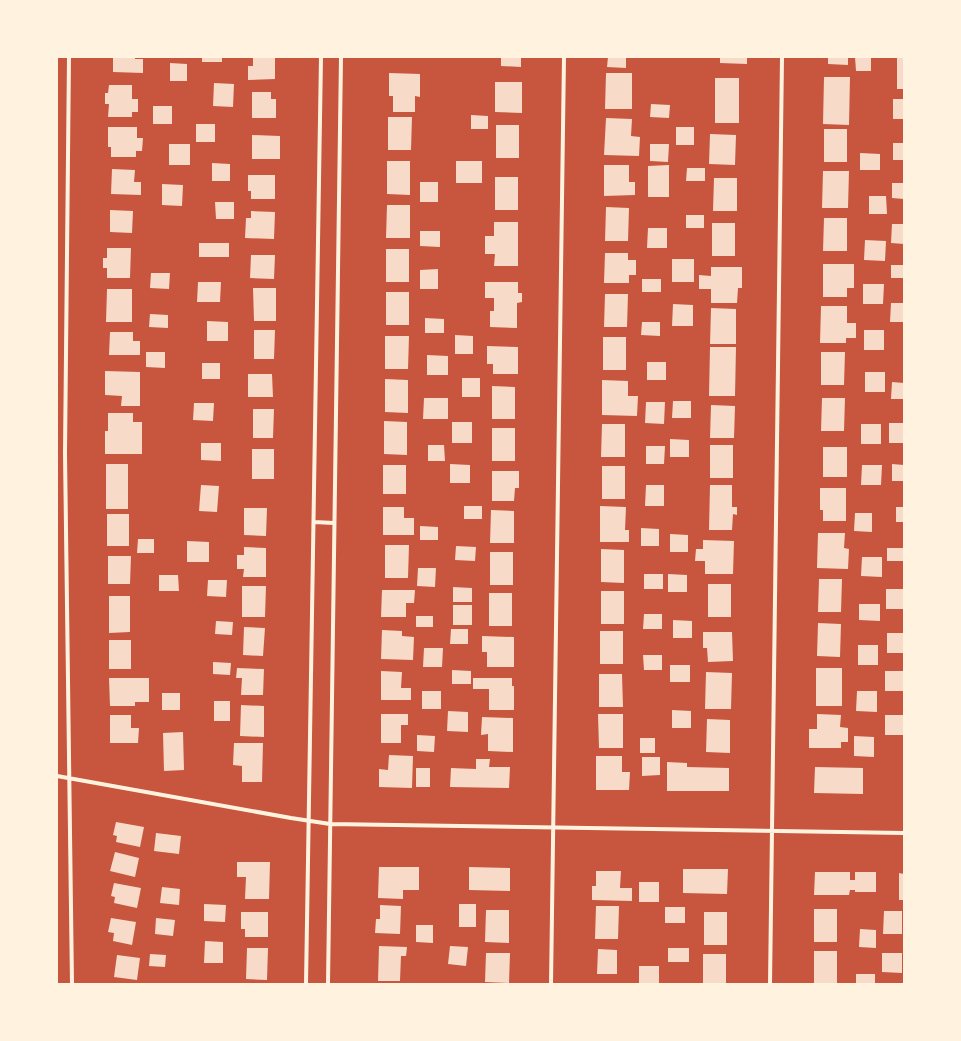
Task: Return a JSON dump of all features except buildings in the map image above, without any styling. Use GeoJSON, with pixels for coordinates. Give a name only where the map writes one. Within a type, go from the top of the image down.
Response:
{"type":"FeatureCollection","features":[{"type":"Feature","properties":{"kind":"street"},"geometry":{"type":"LineString","coordinates":[[69,57],[65,453],[72,984]]}},
{"type":"Feature","properties":{"kind":"street"},"geometry":{"type":"LineString","coordinates":[[306,984],[321,57]]}},
{"type":"Feature","properties":{"kind":"street"},"geometry":{"type":"LineString","coordinates":[[328,984],[341,57]]}},
{"type":"Feature","properties":{"kind":"street"},"geometry":{"type":"LineString","coordinates":[[551,984],[564,57]]}},
{"type":"Feature","properties":{"kind":"street"},"geometry":{"type":"LineString","coordinates":[[770,984],[782,57]]}},
{"type":"Feature","properties":{"kind":"street"},"geometry":{"type":"LineString","coordinates":[[314,522],[334,523]]}},
{"type":"Feature","properties":{"kind":"street"},"geometry":{"type":"LineString","coordinates":[[57,776],[309,822],[330,824],[904,833]]}}]}
